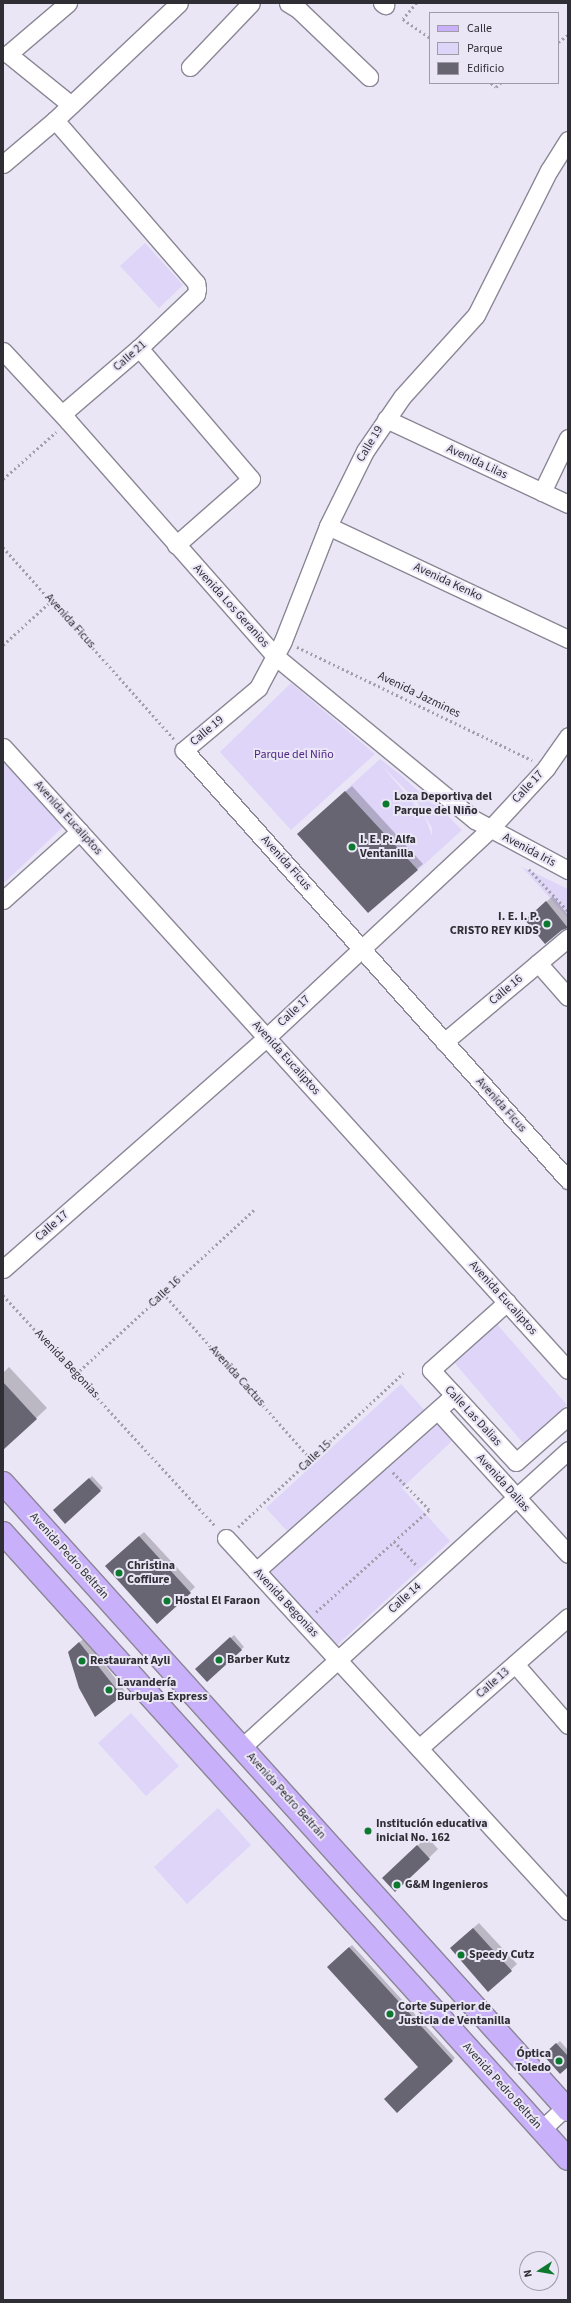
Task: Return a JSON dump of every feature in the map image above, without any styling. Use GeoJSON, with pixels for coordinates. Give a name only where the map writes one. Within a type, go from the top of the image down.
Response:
{"type":"FeatureCollection","features":[{"type":"Feature","properties":{"kind":"main road","name":"Avenida Pedro Beltrán"},"geometry":{"type":"LineString","coordinates":[[3,1483],[567,2108]]}},
{"type":"Feature","properties":{"kind":"main road","name":"Avenida Pedro Beltrán"},"geometry":{"type":"LineString","coordinates":[[3,1532],[568,2159]]}},
{"type":"Feature","properties":{"kind":"main road"},"geometry":{"type":"LineString","coordinates":[[354,1923],[379,1900]]}},
{"type":"Feature","properties":{"kind":"street"},"geometry":{"type":"LineString","coordinates":[[68,3],[6,52],[71,105]]}},
{"type":"Feature","properties":{"kind":"street"},"geometry":{"type":"LineString","coordinates":[[3,164],[55,120],[179,3]]}},
{"type":"Feature","properties":{"kind":"street"},"geometry":{"type":"LineString","coordinates":[[190,67],[251,3]]}},
{"type":"Feature","properties":{"kind":"street"},"geometry":{"type":"LineString","coordinates":[[288,3],[299,10],[369,77]]}},
{"type":"Feature","properties":{"kind":"street","name":"Calle 21"},"geometry":{"type":"LineString","coordinates":[[55,120],[196,283],[196,294],[65,418]]}},
{"type":"Feature","properties":{"kind":"street","name":"Calle 19"},"geometry":{"type":"LineString","coordinates":[[184,750],[258,688],[283,641],[328,526],[365,451],[386,419],[418,379],[476,315],[549,170],[568,140]]}},
{"type":"Feature","properties":{"kind":"street"},"geometry":{"type":"LineString","coordinates":[[139,348],[251,479],[176,545]]}},
{"type":"Feature","properties":{"kind":"street","name":"Avenida Los Geranios"},"geometry":{"type":"LineString","coordinates":[[3,351],[65,418],[275,656],[468,815],[490,829]]}},
{"type":"Feature","properties":{"kind":"street","name":"Avenida Lilas"},"geometry":{"type":"LineString","coordinates":[[386,419],[568,504]]}},
{"type":"Feature","properties":{"kind":"street"},"geometry":{"type":"LineString","coordinates":[[542,492],[568,438]]}},
{"type":"Feature","properties":{"kind":"street","name":"Avenida Kenko"},"geometry":{"type":"LineString","coordinates":[[328,526],[568,639]]}},
{"type":"Feature","properties":{"kind":"street","name":"Calle 17"},"geometry":{"type":"LineString","coordinates":[[3,1269],[267,1037],[490,829],[546,768],[568,736]]}},
{"type":"Feature","properties":{"kind":"street","name":"Avenida Eucaliptos"},"geometry":{"type":"LineString","coordinates":[[3,747],[568,1370]]}},
{"type":"Feature","properties":{"kind":"street","name":"Avenida Ficus"},"geometry":{"type":"LineString","coordinates":[[184,750],[568,1180]]}},
{"type":"Feature","properties":{"kind":"street","name":"Avenida Iris"},"geometry":{"type":"LineString","coordinates":[[490,829],[568,870]]}},
{"type":"Feature","properties":{"kind":"street"},"geometry":{"type":"LineString","coordinates":[[3,900],[80,831]]}},
{"type":"Feature","properties":{"kind":"street","name":"Calle 16"},"geometry":{"type":"LineString","coordinates":[[444,1042],[568,938]]}},
{"type":"Feature","properties":{"kind":"street"},"geometry":{"type":"LineString","coordinates":[[538,963],[568,997]]}},
{"type":"Feature","properties":{"kind":"street","name":"Calle Las Dalias"},"geometry":{"type":"LineString","coordinates":[[507,1302],[431,1370],[516,1462],[568,1416]]}},
{"type":"Feature","properties":{"kind":"street"},"geometry":{"type":"LineString","coordinates":[[256,1571],[438,1411],[454,1395]]}},
{"type":"Feature","properties":{"kind":"street","name":"Avenida Dalias"},"geometry":{"type":"LineString","coordinates":[[438,1411],[568,1554]]}},
{"type":"Feature","properties":{"kind":"street","name":"Calle 14"},"geometry":{"type":"LineString","coordinates":[[242,1747],[568,1450]]}},
{"type":"Feature","properties":{"kind":"street","name":"Avenida Begonias"},"geometry":{"type":"LineString","coordinates":[[226,1538],[567,1908]]}},
{"type":"Feature","properties":{"kind":"street","name":"Calle 13"},"geometry":{"type":"LineString","coordinates":[[419,1748],[568,1617]]}},
{"type":"Feature","properties":{"kind":"street"},"geometry":{"type":"LineString","coordinates":[[515,1664],[568,1725]]}},
{"type":"Feature","properties":{"kind":"street"},"geometry":{"type":"LineString","coordinates":[[542,2129],[567,2108]]}},
{"type":"Feature","properties":{"kind":"path"},"geometry":{"type":"LineString","coordinates":[[417,3],[403,19],[429,37]]}},
{"type":"Feature","properties":{"kind":"path"},"geometry":{"type":"LineString","coordinates":[[559,41],[568,35]]}},
{"type":"Feature","properties":{"kind":"path"},"geometry":{"type":"LineString","coordinates":[[492,84],[496,87],[500,84]]}},
{"type":"Feature","properties":{"kind":"path"},"geometry":{"type":"LineString","coordinates":[[3,479],[65,418]]}},
{"type":"Feature","properties":{"kind":"path","name":"Avenida Ficus"},"geometry":{"type":"LineString","coordinates":[[3,546],[184,750]]}},
{"type":"Feature","properties":{"kind":"path"},"geometry":{"type":"LineString","coordinates":[[3,645],[52,601]]}},
{"type":"Feature","properties":{"kind":"path","name":"Avenida Jazmines"},"geometry":{"type":"LineString","coordinates":[[283,641],[546,768]]}},
{"type":"Feature","properties":{"kind":"path"},"geometry":{"type":"LineString","coordinates":[[528,867],[568,912]]}},
{"type":"Feature","properties":{"kind":"path","name":"Calle 16"},"geometry":{"type":"LineString","coordinates":[[76,1374],[254,1210]]}},
{"type":"Feature","properties":{"kind":"path","name":"Avenida Cactus"},"geometry":{"type":"LineString","coordinates":[[163,1293],[312,1460]]}},
{"type":"Feature","properties":{"kind":"path","name":"Avenida Begonias"},"geometry":{"type":"LineString","coordinates":[[3,1295],[226,1538]]}},
{"type":"Feature","properties":{"kind":"path","name":"Calle 15"},"geometry":{"type":"LineString","coordinates":[[226,1538],[312,1460],[403,1373]]}},
{"type":"Feature","properties":{"kind":"path"},"geometry":{"type":"LineString","coordinates":[[304,1623],[429,1510],[381,1461]]}},
{"type":"Feature","properties":{"kind":"path"},"geometry":{"type":"LineString","coordinates":[[394,1541],[427,1578]]}},
{"type":"Feature","properties":{"kind":"green space"},"geometry":{"type":"Polygon","coordinates":[[[145,243],[183,285],[159,308],[120,266],[145,243]]]}},
{"type":"Feature","properties":{"kind":"green space","name":"Parque del Niño"},"geometry":{"type":"Polygon","coordinates":[[[291,683],[375,754],[291,830],[220,752],[291,683]]]}},
{"type":"Feature","properties":{"kind":"green space"},"geometry":{"type":"Polygon","coordinates":[[[3,752],[68,822],[5,882],[3,880],[3,752]]]}},
{"type":"Feature","properties":{"kind":"green space","name":"Loza Deportiva del Parque del Niño"},"geometry":{"type":"Polygon","coordinates":[[[380,759],[402,776],[430,802],[439,807],[462,830],[418,870],[345,791],[380,759]],[[382,766],[425,817],[432,836],[432,828],[416,800],[382,766]]]}},
{"type":"Feature","properties":{"kind":"green space"},"geometry":{"type":"Polygon","coordinates":[[[522,867],[568,889],[568,918],[522,867]]]}},
{"type":"Feature","properties":{"kind":"green space"},"geometry":{"type":"Polygon","coordinates":[[[496,1323],[567,1405],[523,1443],[453,1361],[496,1323]]]}},
{"type":"Feature","properties":{"kind":"green space"},"geometry":{"type":"Polygon","coordinates":[[[401,1384],[452,1441],[402,1488],[450,1541],[336,1646],[267,1571],[297,1542],[266,1508],[401,1384]]]}},
{"type":"Feature","properties":{"kind":"green space"},"geometry":{"type":"Polygon","coordinates":[[[131,1713],[179,1766],[146,1796],[98,1743],[131,1713]]]}},
{"type":"Feature","properties":{"kind":"green space"},"geometry":{"type":"Polygon","coordinates":[[[218,1808],[251,1845],[187,1904],[154,1867],[218,1808]]]}},
{"type":"Feature","properties":{"kind":"building","name":"I. E. P: Alfa Ventanilla"},"geometry":{"type":"Polygon","coordinates":[[[345,791],[418,870],[368,913],[297,834],[345,791]]]}},
{"type":"Feature","properties":{"kind":"building","name":"I. E. I. P. CRISTO REY KIDS"},"geometry":{"type":"Polygon","coordinates":[[[546,901],[568,928],[562,930],[545,944],[525,920],[546,901]]]}},
{"type":"Feature","properties":{"kind":"building"},"geometry":{"type":"Polygon","coordinates":[[[3,1382],[37,1419],[3,1450],[3,1382]]]}},
{"type":"Feature","properties":{"kind":"building"},"geometry":{"type":"Polygon","coordinates":[[[89,1478],[101,1491],[65,1524],[53,1510],[89,1478]]]}},
{"type":"Feature","properties":{"kind":"building"},"geometry":{"type":"Polygon","coordinates":[[[139,1536],[191,1593],[157,1624],[105,1566],[139,1536]]]}},
{"type":"Feature","properties":{"kind":"building","name":"Barber Kutz"},"geometry":{"type":"Polygon","coordinates":[[[230,1637],[242,1650],[207,1682],[195,1669],[230,1637]]]}},
{"type":"Feature","properties":{"kind":"building"},"geometry":{"type":"Polygon","coordinates":[[[79,1642],[122,1696],[95,1717],[79,1688],[68,1652],[79,1642]]]}},
{"type":"Feature","properties":{"kind":"building"},"geometry":{"type":"Polygon","coordinates":[[[417,1845],[430,1859],[395,1892],[382,1878],[417,1845]]]}},
{"type":"Feature","properties":{"kind":"building"},"geometry":{"type":"Polygon","coordinates":[[[473,1928],[512,1971],[488,1992],[450,1948],[473,1928]]]}},
{"type":"Feature","properties":{"kind":"building","name":"Corte Superior de Justicia de Ventanilla"},"geometry":{"type":"Polygon","coordinates":[[[349,1947],[453,2061],[397,2113],[384,2099],[418,2067],[327,1967],[349,1947]]]}},
{"type":"Feature","properties":{"kind":"building","name":"Óptica Toledo"},"geometry":{"type":"Polygon","coordinates":[[[556,2043],[568,2056],[568,2067],[560,2074],[543,2055],[556,2043]]]}},
{"type":"Feature","properties":{"kind":"place","name":"Loza Deportiva del Parque del Niño"},"geometry":{"type":"Point","coordinates":[386,804]}},
{"type":"Feature","properties":{"kind":"place","name":"I. E. P: Alfa Ventanilla"},"geometry":{"type":"Point","coordinates":[352,847]}},
{"type":"Feature","properties":{"kind":"place","name":"I. E. I. P. CRISTO REY KIDS"},"geometry":{"type":"Point","coordinates":[547,924]}},
{"type":"Feature","properties":{"kind":"place","name":"Christina Coffiure"},"geometry":{"type":"Point","coordinates":[119,1573]}},
{"type":"Feature","properties":{"kind":"place","name":"Hostal El Faraon"},"geometry":{"type":"Point","coordinates":[167,1601]}},
{"type":"Feature","properties":{"kind":"place","name":"Barber Kutz"},"geometry":{"type":"Point","coordinates":[219,1660]}},
{"type":"Feature","properties":{"kind":"place","name":"Restaurant Ayli"},"geometry":{"type":"Point","coordinates":[82,1661]}},
{"type":"Feature","properties":{"kind":"place","name":"Lavandería Burbujas Express"},"geometry":{"type":"Point","coordinates":[109,1690]}},
{"type":"Feature","properties":{"kind":"place","name":"Institución educativa inicial No. 162"},"geometry":{"type":"Point","coordinates":[368,1831]}},
{"type":"Feature","properties":{"kind":"place","name":"G&M Ingenieros"},"geometry":{"type":"Point","coordinates":[397,1885]}},
{"type":"Feature","properties":{"kind":"place","name":"Speedy Cutz"},"geometry":{"type":"Point","coordinates":[461,1955]}},
{"type":"Feature","properties":{"kind":"place","name":"Corte Superior de Justicia de Ventanilla"},"geometry":{"type":"Point","coordinates":[390,2014]}},
{"type":"Feature","properties":{"kind":"place","name":"Óptica Toledo"},"geometry":{"type":"Point","coordinates":[559,2061]}}]}
